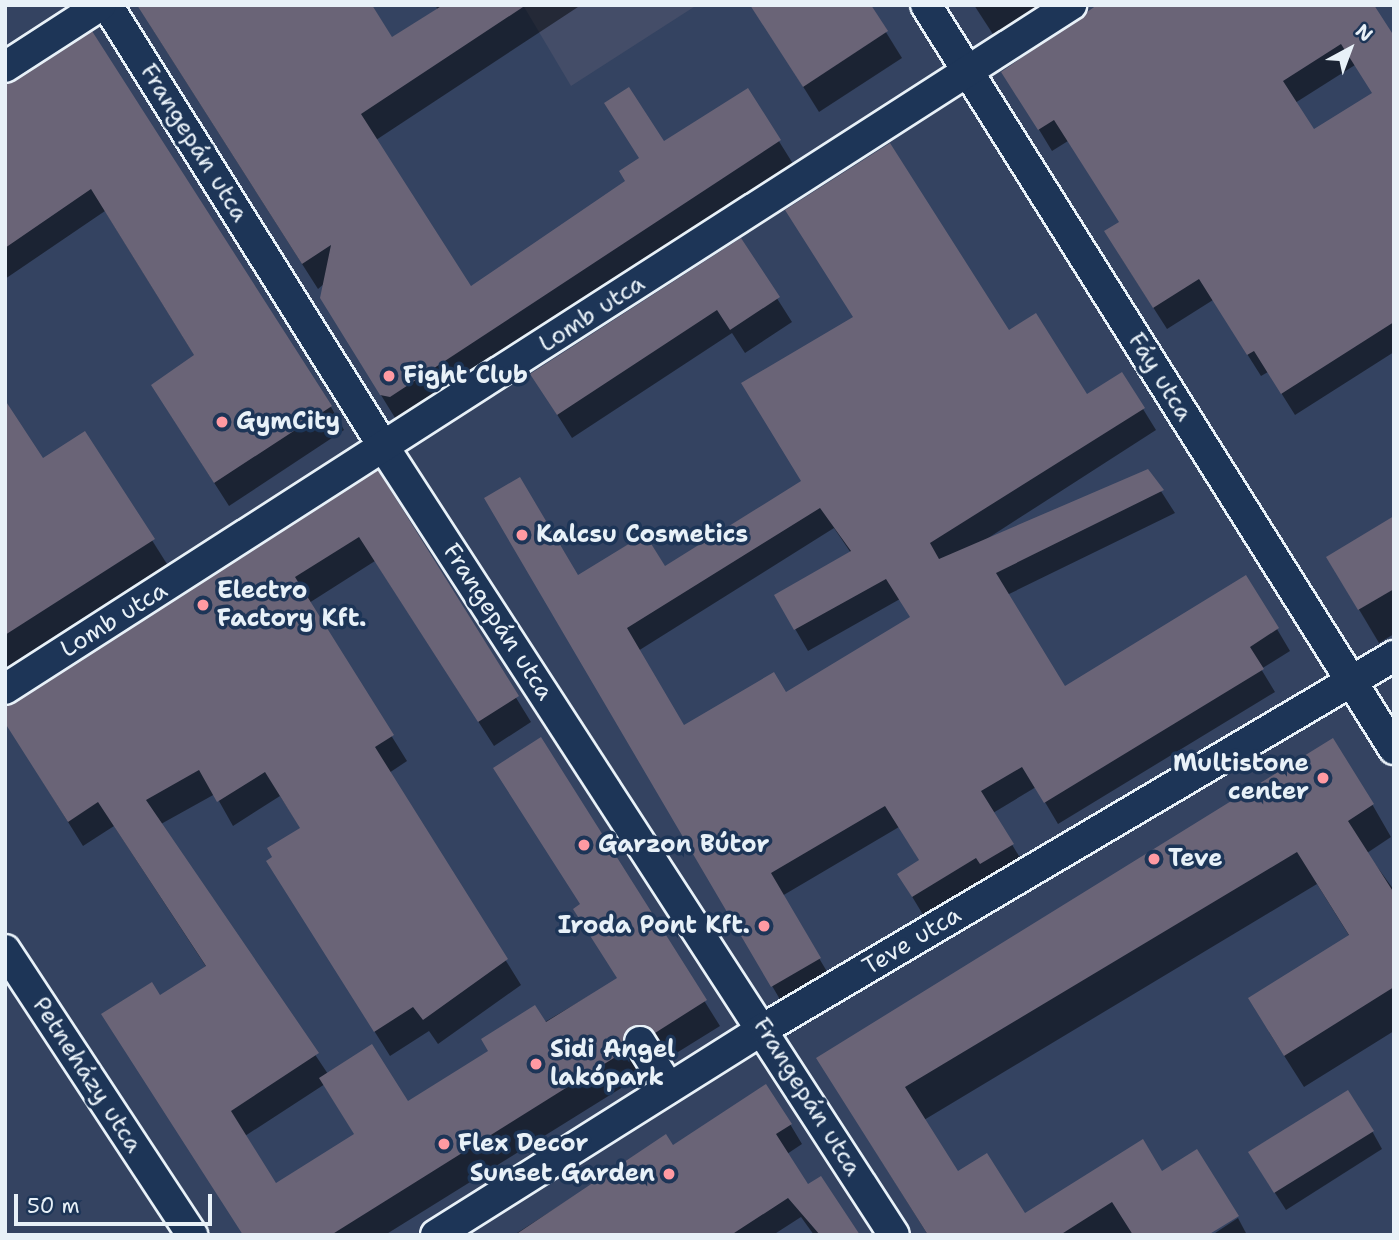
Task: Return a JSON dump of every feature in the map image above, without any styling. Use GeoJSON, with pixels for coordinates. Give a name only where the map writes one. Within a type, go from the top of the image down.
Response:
{"type":"FeatureCollection","features":[{"type":"Feature","properties":{"kind":"street"},"geometry":{"type":"LineString","coordinates":[[5,67],[101,5]]}},
{"type":"Feature","properties":{"kind":"street","name":"Frangepán utca"},"geometry":{"type":"LineString","coordinates":[[107,5],[385,449],[765,1028],[894,1235]]}},
{"type":"Feature","properties":{"kind":"street","name":"Fáy utca"},"geometry":{"type":"LineString","coordinates":[[926,5],[1394,748]]}},
{"type":"Feature","properties":{"kind":"street","name":"Lomb utca"},"geometry":{"type":"LineString","coordinates":[[5,689],[385,449],[1071,5]]}},
{"type":"Feature","properties":{"kind":"street","name":"Teve utca"},"geometry":{"type":"LineString","coordinates":[[436,1235],[765,1028],[1394,656]]}},
{"type":"Feature","properties":{"kind":"street","name":"Petneházy utca"},"geometry":{"type":"LineString","coordinates":[[5,950],[192,1235]]}},
{"type":"Feature","properties":{"kind":"street"},"geometry":{"type":"LineString","coordinates":[[640,1042],[669,1088]]}},
{"type":"Feature","properties":{"kind":"shaded area"},"geometry":{"type":"Polygon","coordinates":[[[523,5],[697,5],[571,86],[523,5]]]}},
{"type":"Feature","properties":{"kind":"building"},"geometry":{"type":"Polygon","coordinates":[[[137,5],[372,5],[392,37],[443,5],[526,5],[361,114],[471,286],[625,181],[619,171],[639,158],[604,103],[629,87],[664,141],[748,88],[781,140],[390,397],[380,395],[320,298],[331,245],[302,264],[137,5]]]}},
{"type":"Feature","properties":{"kind":"building"},"geometry":{"type":"Polygon","coordinates":[[[750,5],[871,5],[888,31],[803,87],[750,5]]]}},
{"type":"Feature","properties":{"kind":"building"},"geometry":{"type":"Polygon","coordinates":[[[1097,5],[1374,5],[1394,36],[1394,322],[1281,394],[1254,351],[1247,355],[1199,279],[1153,308],[1104,231],[1119,222],[1054,120],[1038,130],[1001,72],[1097,5]],[[1341,44],[1283,81],[1314,129],[1372,93],[1341,44]]]}},
{"type":"Feature","properties":{"kind":"building"},"geometry":{"type":"Polygon","coordinates":[[[92,31],[332,406],[214,483],[151,385],[194,355],[91,189],[5,248],[5,84],[92,31]]]}},
{"type":"Feature","properties":{"kind":"building"},"geometry":{"type":"Polygon","coordinates":[[[890,143],[1009,330],[1036,313],[1087,394],[1122,372],[1145,408],[930,543],[939,559],[1148,469],[1164,490],[996,573],[1065,686],[1246,575],[1279,628],[1250,647],[1264,669],[1044,803],[1022,767],[981,791],[1014,844],[980,864],[976,858],[912,897],[897,874],[919,860],[885,806],[771,873],[821,958],[771,987],[484,498],[520,477],[578,575],[645,534],[665,566],[801,481],[741,383],[853,317],[785,210],[890,143]],[[820,508],[627,628],[684,725],[774,672],[786,692],[910,617],[886,579],[794,630],[774,595],[851,551],[820,508]]]}},
{"type":"Feature","properties":{"kind":"building"},"geometry":{"type":"Polygon","coordinates":[[[741,238],[780,297],[730,330],[717,310],[557,415],[530,374],[741,238]]]}},
{"type":"Feature","properties":{"kind":"building"},"geometry":{"type":"Polygon","coordinates":[[[5,400],[43,458],[85,431],[155,539],[5,635],[5,400]]]}},
{"type":"Feature","properties":{"kind":"building"},"geometry":{"type":"Polygon","coordinates":[[[378,470],[519,696],[478,722],[359,537],[295,577],[394,735],[375,747],[508,959],[423,1020],[413,1007],[374,1032],[266,861],[272,857],[267,848],[300,828],[265,772],[217,802],[199,770],[146,800],[319,1053],[231,1111],[276,1183],[354,1134],[319,1078],[372,1044],[408,1101],[488,1051],[481,1039],[535,1005],[546,1022],[617,978],[573,909],[580,904],[493,768],[541,737],[707,1000],[655,1033],[640,1025],[630,1028],[625,1051],[331,1235],[243,1235],[101,1014],[152,982],[160,995],[206,966],[98,802],[68,822],[5,723],[5,706],[378,470]]]}},
{"type":"Feature","properties":{"kind":"building"},"geometry":{"type":"Polygon","coordinates":[[[1394,516],[1394,589],[1358,610],[1326,557],[1394,516]]]}},
{"type":"Feature","properties":{"kind":"building"},"geometry":{"type":"Polygon","coordinates":[[[1333,738],[1374,804],[1348,821],[1394,893],[1394,987],[1284,1056],[1248,998],[1349,935],[1297,852],[905,1087],[958,1171],[987,1153],[1025,1213],[1143,1139],[1162,1171],[1197,1149],[1239,1216],[1208,1235],[1133,1235],[1112,1202],[1060,1235],[928,1235],[816,1058],[1333,738]]]}},
{"type":"Feature","properties":{"kind":"building"},"geometry":{"type":"Polygon","coordinates":[[[766,1084],[792,1124],[776,1134],[808,1184],[821,1176],[860,1235],[820,1235],[788,1198],[731,1235],[515,1235],[666,1134],[673,1145],[766,1084]]]}},
{"type":"Feature","properties":{"kind":"building"},"geometry":{"type":"Polygon","coordinates":[[[1348,1090],[1374,1131],[1274,1193],[1248,1152],[1348,1090]]]}},
{"type":"Feature","properties":{"kind":"place","name":"Fight Club"},"geometry":{"type":"Point","coordinates":[389,376]}},
{"type":"Feature","properties":{"kind":"place","name":"GymCity"},"geometry":{"type":"Point","coordinates":[222,422]}},
{"type":"Feature","properties":{"kind":"place","name":"Kalcsu Cosmetics"},"geometry":{"type":"Point","coordinates":[522,535]}},
{"type":"Feature","properties":{"kind":"place","name":"Electro Factory Kft."},"geometry":{"type":"Point","coordinates":[203,605]}},
{"type":"Feature","properties":{"kind":"place","name":"Multistone center"},"geometry":{"type":"Point","coordinates":[1323,778]}},
{"type":"Feature","properties":{"kind":"place","name":"Garzon Bútor"},"geometry":{"type":"Point","coordinates":[584,845]}},
{"type":"Feature","properties":{"kind":"place","name":"Teve"},"geometry":{"type":"Point","coordinates":[1154,859]}},
{"type":"Feature","properties":{"kind":"place","name":"Iroda Pont Kft."},"geometry":{"type":"Point","coordinates":[764,926]}},
{"type":"Feature","properties":{"kind":"place","name":"Sidi Angel lakópark"},"geometry":{"type":"Point","coordinates":[536,1064]}},
{"type":"Feature","properties":{"kind":"place","name":"Flex Decor"},"geometry":{"type":"Point","coordinates":[444,1144]}},
{"type":"Feature","properties":{"kind":"place","name":"Sunset Garden"},"geometry":{"type":"Point","coordinates":[669,1174]}}]}
